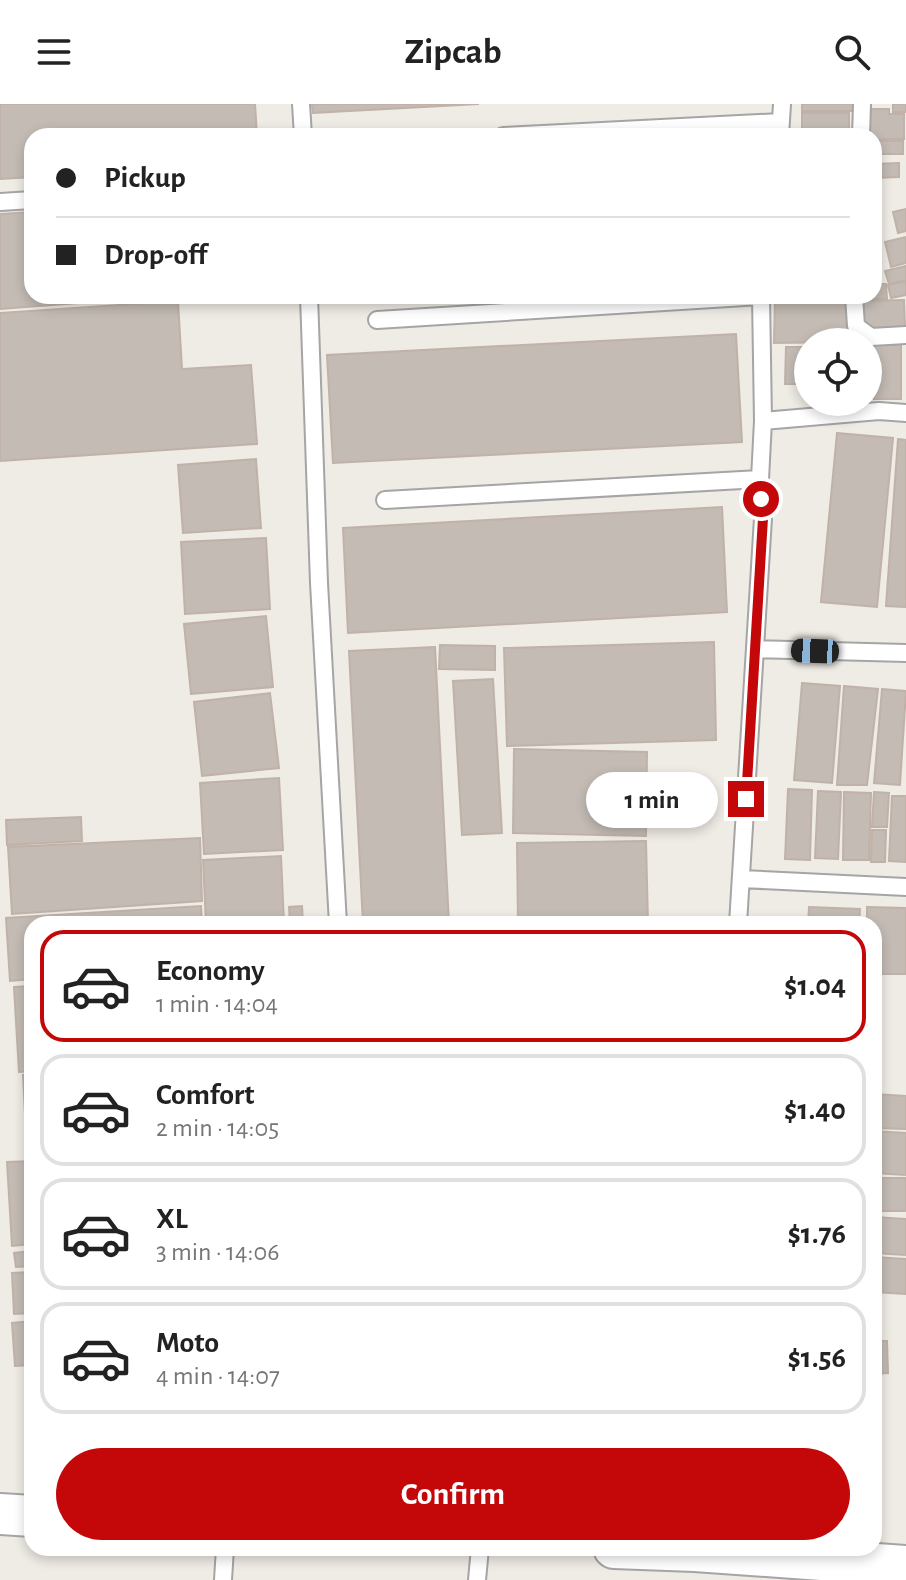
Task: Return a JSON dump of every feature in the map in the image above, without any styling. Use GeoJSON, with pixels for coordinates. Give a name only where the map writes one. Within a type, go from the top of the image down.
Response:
{"type":"FeatureCollection","features":[{"type":"Feature","properties":{"kind":"street"},"geometry":{"type":"LineString","coordinates":[[0,1514],[24,1516]]}},
{"type":"Feature","properties":{"kind":"street"},"geometry":{"type":"LineString","coordinates":[[782,1556],[906,1566]]}},
{"type":"Feature","properties":{"kind":"lane"},"geometry":{"type":"LineString","coordinates":[[301,104],[302,128]]}},
{"type":"Feature","properties":{"kind":"lane"},"geometry":{"type":"LineString","coordinates":[[781,128],[782,104]]}},
{"type":"Feature","properties":{"kind":"lane"},"geometry":{"type":"LineString","coordinates":[[861,128],[862,104]]}},
{"type":"Feature","properties":{"kind":"lane"},"geometry":{"type":"LineString","coordinates":[[0,202],[24,200]]}},
{"type":"Feature","properties":{"kind":"lane"},"geometry":{"type":"LineString","coordinates":[[309,304],[319,583],[338,916]]}},
{"type":"Feature","properties":{"kind":"lane"},"geometry":{"type":"LineString","coordinates":[[377,320],[633,304]]}},
{"type":"Feature","properties":{"kind":"lane"},"geometry":{"type":"LineString","coordinates":[[739,916],[763,518],[760,479],[763,421],[761,304]]}},
{"type":"Feature","properties":{"kind":"lane"},"geometry":{"type":"LineString","coordinates":[[855,304],[856,326],[871,337],[906,335]]}},
{"type":"Feature","properties":{"kind":"lane"},"geometry":{"type":"LineString","coordinates":[[763,421],[879,411],[906,413]]}},
{"type":"Feature","properties":{"kind":"lane"},"geometry":{"type":"LineString","coordinates":[[385,500],[760,479]]}},
{"type":"Feature","properties":{"kind":"lane"},"geometry":{"type":"LineString","coordinates":[[755,649],[906,653]]}},
{"type":"Feature","properties":{"kind":"lane"},"geometry":{"type":"LineString","coordinates":[[741,879],[906,887]]}},
{"type":"Feature","properties":{"kind":"lane"},"geometry":{"type":"LineString","coordinates":[[223,1580],[224,1556]]}},
{"type":"Feature","properties":{"kind":"lane"},"geometry":{"type":"LineString","coordinates":[[477,1580],[479,1556]]}},
{"type":"Feature","properties":{"kind":"building"},"geometry":{"type":"Polygon","coordinates":[[[0,104],[255,104],[256,128],[24,128],[24,178],[0,179],[0,104]]]}},
{"type":"Feature","properties":{"kind":"building"},"geometry":{"type":"Polygon","coordinates":[[[312,104],[479,104],[313,113],[312,104]]]}},
{"type":"Feature","properties":{"kind":"building"},"geometry":{"type":"Polygon","coordinates":[[[802,104],[859,104],[859,111],[802,111],[802,104]]]}},
{"type":"Feature","properties":{"kind":"building"},"geometry":{"type":"Polygon","coordinates":[[[893,104],[906,104],[906,112],[893,112],[893,104]]]}},
{"type":"Feature","properties":{"kind":"building"},"geometry":{"type":"Polygon","coordinates":[[[863,109],[889,109],[889,114],[904,114],[904,139],[882,139],[882,128],[863,128],[863,109]]]}},
{"type":"Feature","properties":{"kind":"building"},"geometry":{"type":"Polygon","coordinates":[[[802,113],[849,113],[849,128],[802,128],[802,113]]]}},
{"type":"Feature","properties":{"kind":"building"},"geometry":{"type":"Polygon","coordinates":[[[882,141],[903,141],[903,154],[882,154],[882,141]]]}},
{"type":"Feature","properties":{"kind":"building"},"geometry":{"type":"Polygon","coordinates":[[[899,163],[899,177],[882,178],[882,164],[899,163]]]}},
{"type":"Feature","properties":{"kind":"building"},"geometry":{"type":"Polygon","coordinates":[[[906,209],[906,231],[898,233],[893,212],[906,209]]]}},
{"type":"Feature","properties":{"kind":"building"},"geometry":{"type":"Polygon","coordinates":[[[24,212],[24,304],[65,304],[0,309],[0,214],[24,212]]]}},
{"type":"Feature","properties":{"kind":"building"},"geometry":{"type":"Polygon","coordinates":[[[906,237],[906,263],[891,267],[885,242],[906,237]]]}},
{"type":"Feature","properties":{"kind":"building"},"geometry":{"type":"Polygon","coordinates":[[[906,266],[906,280],[889,284],[885,271],[906,266]]]}},
{"type":"Feature","properties":{"kind":"building"},"geometry":{"type":"Polygon","coordinates":[[[906,281],[906,295],[891,298],[888,285],[906,281]]]}},
{"type":"Feature","properties":{"kind":"building"},"geometry":{"type":"Polygon","coordinates":[[[882,284],[886,284],[887,299],[882,299],[882,284]]]}},
{"type":"Feature","properties":{"kind":"building"},"geometry":{"type":"Polygon","coordinates":[[[904,300],[905,327],[862,328],[861,304],[882,304],[882,301],[904,300]]]}},
{"type":"Feature","properties":{"kind":"building"},"geometry":{"type":"Polygon","coordinates":[[[178,304],[182,369],[251,365],[257,444],[0,461],[0,313],[178,304]]]}},
{"type":"Feature","properties":{"kind":"building"},"geometry":{"type":"Polygon","coordinates":[[[775,304],[849,304],[848,328],[794,328],[794,343],[774,343],[775,304]]]}},
{"type":"Feature","properties":{"kind":"building"},"geometry":{"type":"Polygon","coordinates":[[[736,334],[742,442],[333,463],[327,355],[736,334]]]}},
{"type":"Feature","properties":{"kind":"building"},"geometry":{"type":"Polygon","coordinates":[[[882,345],[901,345],[901,399],[882,399],[882,345]]]}},
{"type":"Feature","properties":{"kind":"building"},"geometry":{"type":"Polygon","coordinates":[[[786,347],[794,347],[794,384],[785,384],[786,347]]]}},
{"type":"Feature","properties":{"kind":"building"},"geometry":{"type":"Polygon","coordinates":[[[837,433],[893,438],[877,607],[821,602],[837,433]]]}},
{"type":"Feature","properties":{"kind":"building"},"geometry":{"type":"Polygon","coordinates":[[[898,439],[906,440],[906,607],[886,606],[898,439]]]}},
{"type":"Feature","properties":{"kind":"building"},"geometry":{"type":"Polygon","coordinates":[[[256,459],[261,528],[183,533],[178,465],[256,459]]]}},
{"type":"Feature","properties":{"kind":"building"},"geometry":{"type":"Polygon","coordinates":[[[722,507],[727,612],[348,633],[343,528],[722,507]]]}},
{"type":"Feature","properties":{"kind":"building"},"geometry":{"type":"Polygon","coordinates":[[[266,538],[270,609],[185,614],[181,542],[266,538]]]}},
{"type":"Feature","properties":{"kind":"building"},"geometry":{"type":"Polygon","coordinates":[[[266,616],[273,687],[191,694],[184,624],[266,616]]]}},
{"type":"Feature","properties":{"kind":"building"},"geometry":{"type":"Polygon","coordinates":[[[714,642],[716,740],[507,746],[504,648],[714,642]]]}},
{"type":"Feature","properties":{"kind":"building"},"geometry":{"type":"Polygon","coordinates":[[[440,645],[495,646],[495,670],[439,669],[440,645]]]}},
{"type":"Feature","properties":{"kind":"building"},"geometry":{"type":"Polygon","coordinates":[[[435,647],[449,916],[363,916],[349,651],[435,647]]]}},
{"type":"Feature","properties":{"kind":"building"},"geometry":{"type":"Polygon","coordinates":[[[493,679],[502,833],[462,835],[453,681],[493,679]]]}},
{"type":"Feature","properties":{"kind":"building"},"geometry":{"type":"Polygon","coordinates":[[[802,683],[840,686],[832,783],[794,780],[802,683]]]}},
{"type":"Feature","properties":{"kind":"building"},"geometry":{"type":"Polygon","coordinates":[[[844,686],[878,689],[867,785],[837,785],[844,686]]]}},
{"type":"Feature","properties":{"kind":"building"},"geometry":{"type":"Polygon","coordinates":[[[882,689],[906,691],[900,785],[874,783],[882,689]]]}},
{"type":"Feature","properties":{"kind":"building"},"geometry":{"type":"Polygon","coordinates":[[[270,693],[279,768],[202,776],[194,702],[270,693]]]}},
{"type":"Feature","properties":{"kind":"building"},"geometry":{"type":"Polygon","coordinates":[[[514,749],[647,752],[646,836],[513,833],[514,749]]]}},
{"type":"Feature","properties":{"kind":"building"},"geometry":{"type":"Polygon","coordinates":[[[279,778],[283,850],[204,854],[200,783],[279,778]]]}},
{"type":"Feature","properties":{"kind":"building"},"geometry":{"type":"Polygon","coordinates":[[[788,789],[812,790],[810,860],[785,859],[788,789]]]}},
{"type":"Feature","properties":{"kind":"building"},"geometry":{"type":"Polygon","coordinates":[[[818,791],[841,792],[838,859],[815,858],[818,791]]]}},
{"type":"Feature","properties":{"kind":"building"},"geometry":{"type":"Polygon","coordinates":[[[844,792],[871,793],[869,860],[843,860],[844,792]]]}},
{"type":"Feature","properties":{"kind":"building"},"geometry":{"type":"Polygon","coordinates":[[[874,792],[889,793],[887,827],[872,827],[874,792]]]}},
{"type":"Feature","properties":{"kind":"building"},"geometry":{"type":"Polygon","coordinates":[[[892,796],[906,796],[906,862],[889,861],[892,796]]]}},
{"type":"Feature","properties":{"kind":"building"},"geometry":{"type":"Polygon","coordinates":[[[81,817],[82,841],[7,845],[6,820],[81,817]]]}},
{"type":"Feature","properties":{"kind":"building"},"geometry":{"type":"Polygon","coordinates":[[[872,830],[886,830],[885,862],[871,862],[872,830]]]}},
{"type":"Feature","properties":{"kind":"building"},"geometry":{"type":"Polygon","coordinates":[[[200,838],[202,901],[12,914],[8,847],[200,838]]]}},
{"type":"Feature","properties":{"kind":"building"},"geometry":{"type":"Polygon","coordinates":[[[646,841],[648,916],[518,916],[517,843],[646,841]]]}},
{"type":"Feature","properties":{"kind":"building"},"geometry":{"type":"Polygon","coordinates":[[[281,856],[284,916],[206,916],[203,860],[281,856]]]}},
{"type":"Feature","properties":{"kind":"building"},"geometry":{"type":"Polygon","coordinates":[[[201,906],[202,916],[38,916],[201,906]]]}},
{"type":"Feature","properties":{"kind":"building"},"geometry":{"type":"Polygon","coordinates":[[[302,906],[303,916],[290,916],[289,907],[302,906]]]}},
{"type":"Feature","properties":{"kind":"building"},"geometry":{"type":"Polygon","coordinates":[[[809,907],[860,909],[860,916],[808,916],[809,907]]]}},
{"type":"Feature","properties":{"kind":"building"},"geometry":{"type":"Polygon","coordinates":[[[867,907],[906,908],[906,974],[882,974],[882,916],[867,916],[867,907]]]}},
{"type":"Feature","properties":{"kind":"building"},"geometry":{"type":"Polygon","coordinates":[[[24,917],[24,980],[10,981],[6,918],[24,917]]]}},
{"type":"Feature","properties":{"kind":"building"},"geometry":{"type":"Polygon","coordinates":[[[24,986],[24,1072],[19,1072],[14,987],[24,986]]]}},
{"type":"Feature","properties":{"kind":"building"},"geometry":{"type":"Polygon","coordinates":[[[882,1094],[906,1096],[906,1129],[882,1128],[882,1094]]]}},
{"type":"Feature","properties":{"kind":"building"},"geometry":{"type":"Polygon","coordinates":[[[882,1132],[906,1133],[906,1175],[882,1174],[882,1132]]]}},
{"type":"Feature","properties":{"kind":"building"},"geometry":{"type":"Polygon","coordinates":[[[24,1161],[24,1245],[12,1246],[7,1162],[24,1161]]]}},
{"type":"Feature","properties":{"kind":"building"},"geometry":{"type":"Polygon","coordinates":[[[882,1178],[906,1178],[906,1211],[882,1211],[882,1178]]]}},
{"type":"Feature","properties":{"kind":"building"},"geometry":{"type":"Polygon","coordinates":[[[882,1218],[906,1219],[906,1255],[882,1254],[882,1218]]]}},
{"type":"Feature","properties":{"kind":"building"},"geometry":{"type":"Polygon","coordinates":[[[24,1252],[24,1266],[16,1267],[14,1253],[24,1252]]]}},
{"type":"Feature","properties":{"kind":"building"},"geometry":{"type":"Polygon","coordinates":[[[882,1258],[906,1259],[906,1294],[882,1292],[882,1258]]]}},
{"type":"Feature","properties":{"kind":"building"},"geometry":{"type":"Polygon","coordinates":[[[24,1272],[24,1313],[14,1314],[12,1273],[24,1272]]]}},
{"type":"Feature","properties":{"kind":"building"},"geometry":{"type":"Polygon","coordinates":[[[24,1322],[24,1365],[15,1366],[12,1323],[24,1322]]]}},
{"type":"Feature","properties":{"kind":"building"},"geometry":{"type":"Polygon","coordinates":[[[882,1341],[887,1341],[888,1373],[882,1373],[882,1341]]]}},
{"type":"Feature","properties":{"kind":"route"},"geometry":{"type":"LineString","coordinates":[[746,799],[763,518],[761,499]]}}]}
